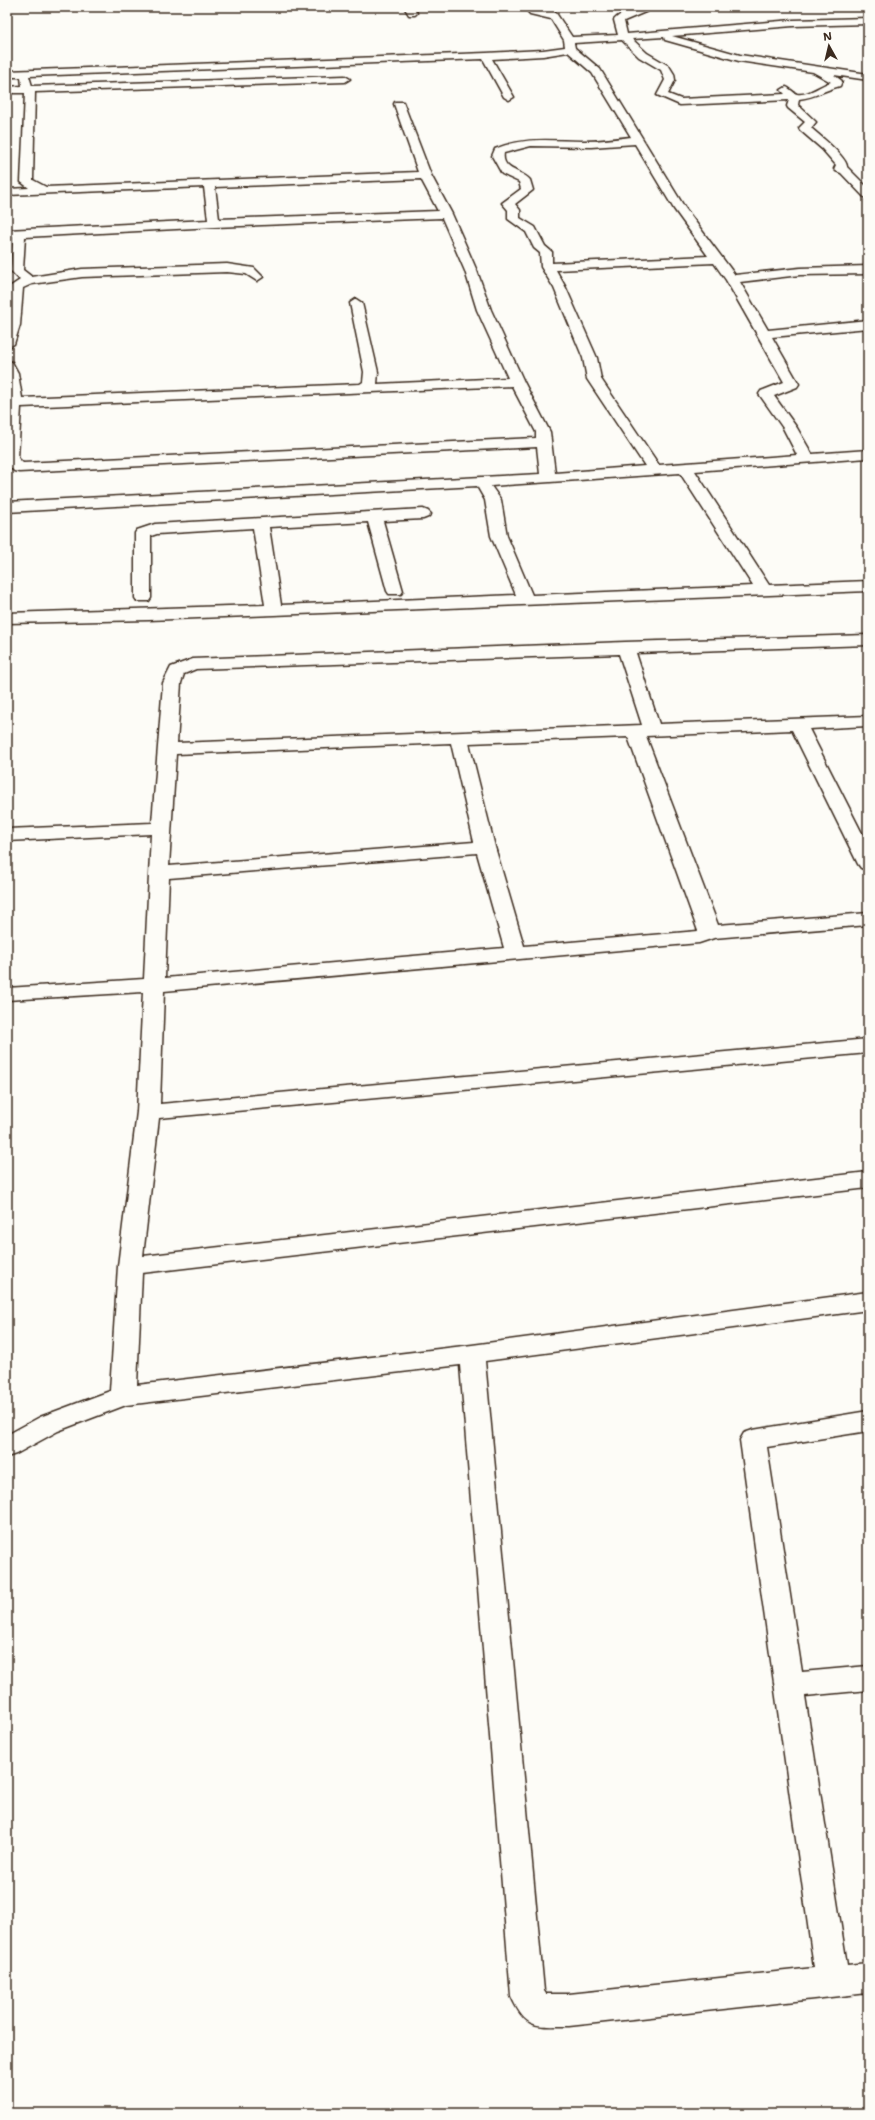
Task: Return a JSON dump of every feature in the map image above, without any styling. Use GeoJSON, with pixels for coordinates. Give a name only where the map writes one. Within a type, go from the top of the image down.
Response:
{"type":"FeatureCollection","features":[{"type":"Feature","properties":{"kind":"street"},"geometry":{"type":"LineString","coordinates":[[529,7],[533,12],[552,17]]}},
{"type":"Feature","properties":{"kind":"street"},"geometry":{"type":"LineString","coordinates":[[547,7],[569,44],[596,71],[636,140],[680,209],[732,279],[764,334],[792,384],[766,394],[790,428],[806,457]]}},
{"type":"Feature","properties":{"kind":"street"},"geometry":{"type":"LineString","coordinates":[[652,7],[627,15],[619,20],[623,36],[643,55],[665,68],[670,80],[662,95],[668,99],[680,102],[795,97],[814,94],[825,87],[836,84],[837,81],[816,70]]}},
{"type":"Feature","properties":{"kind":"street"},"geometry":{"type":"LineString","coordinates":[[7,74],[543,53],[569,44],[623,36],[655,35],[756,25],[847,20],[868,21]]}},
{"type":"Feature","properties":{"kind":"street"},"geometry":{"type":"LineString","coordinates":[[655,35],[739,58],[868,77]]}},
{"type":"Feature","properties":{"kind":"street"},"geometry":{"type":"LineString","coordinates":[[486,56],[509,96]]}},
{"type":"Feature","properties":{"kind":"street"},"geometry":{"type":"LineString","coordinates":[[795,97],[786,90],[799,68]]}},
{"type":"Feature","properties":{"kind":"street"},"geometry":{"type":"LineString","coordinates":[[24,73],[27,86],[30,90],[27,182],[43,190]]}},
{"type":"Feature","properties":{"kind":"street"},"geometry":{"type":"LineString","coordinates":[[7,90],[345,79]]}},
{"type":"Feature","properties":{"kind":"street"},"geometry":{"type":"LineString","coordinates":[[790,128],[804,128],[811,122],[792,106],[795,97]]}},
{"type":"Feature","properties":{"kind":"street"},"geometry":{"type":"LineString","coordinates":[[399,104],[425,175],[446,214],[471,271],[484,310],[502,346],[517,382],[543,432],[548,478]]}},
{"type":"Feature","properties":{"kind":"street"},"geometry":{"type":"LineString","coordinates":[[804,128],[826,147],[842,165],[840,169],[845,170],[868,195]]}},
{"type":"Feature","properties":{"kind":"street"},"geometry":{"type":"LineString","coordinates":[[636,140],[584,144],[533,142],[510,146],[499,150],[498,156],[506,172],[520,178],[525,183],[527,190],[508,203],[514,210],[514,219],[531,230],[540,248],[546,252],[547,267],[560,288],[590,358],[594,379],[655,470]]}},
{"type":"Feature","properties":{"kind":"street"},"geometry":{"type":"LineString","coordinates":[[7,192],[210,185],[425,175]]}},
{"type":"Feature","properties":{"kind":"street"},"geometry":{"type":"LineString","coordinates":[[210,185],[214,223]]}},
{"type":"Feature","properties":{"kind":"street"},"geometry":{"type":"LineString","coordinates":[[29,281],[17,271],[13,233],[446,214]]}},
{"type":"Feature","properties":{"kind":"street"},"geometry":{"type":"LineString","coordinates":[[547,267],[718,259]]}},
{"type":"Feature","properties":{"kind":"street"},"geometry":{"type":"LineString","coordinates":[[7,344],[13,325],[17,286],[29,281],[82,273],[227,268],[250,271],[257,277]]}},
{"type":"Feature","properties":{"kind":"street"},"geometry":{"type":"LineString","coordinates":[[732,279],[764,274],[828,270],[868,270]]}},
{"type":"Feature","properties":{"kind":"street"},"geometry":{"type":"LineString","coordinates":[[356,303],[371,372],[370,384],[364,388]]}},
{"type":"Feature","properties":{"kind":"street"},"geometry":{"type":"LineString","coordinates":[[764,334],[868,324]]}},
{"type":"Feature","properties":{"kind":"street"},"geometry":{"type":"LineString","coordinates":[[7,365],[12,370],[15,403],[11,459],[19,468],[545,442]]}},
{"type":"Feature","properties":{"kind":"street"},"geometry":{"type":"LineString","coordinates":[[15,403],[517,382]]}},
{"type":"Feature","properties":{"kind":"street"},"geometry":{"type":"LineString","coordinates":[[7,507],[548,478],[806,457],[868,454]]}},
{"type":"Feature","properties":{"kind":"street"},"geometry":{"type":"LineString","coordinates":[[685,468],[764,590]]}},
{"type":"Feature","properties":{"kind":"street"},"geometry":{"type":"LineString","coordinates":[[481,481],[493,500],[499,536],[510,557],[526,599]]}},
{"type":"Feature","properties":{"kind":"street"},"geometry":{"type":"LineString","coordinates":[[143,598],[143,533],[155,529],[423,514]]}},
{"type":"Feature","properties":{"kind":"street"},"geometry":{"type":"LineString","coordinates":[[374,516],[395,591]]}},
{"type":"Feature","properties":{"kind":"street"},"geometry":{"type":"LineString","coordinates":[[260,523],[274,610]]}},
{"type":"Feature","properties":{"kind":"street"},"geometry":{"type":"LineString","coordinates":[[7,618],[274,610],[868,586]]}},
{"type":"Feature","properties":{"kind":"street"},"geometry":{"type":"LineString","coordinates":[[123,1396],[130,1266],[148,1112],[161,828],[172,682],[174,675],[183,667],[193,664],[625,647],[868,640]]}},
{"type":"Feature","properties":{"kind":"street"},"geometry":{"type":"LineString","coordinates":[[625,647],[652,729]]}},
{"type":"Feature","properties":{"kind":"street"},"geometry":{"type":"LineString","coordinates":[[167,749],[868,721]]}},
{"type":"Feature","properties":{"kind":"street"},"geometry":{"type":"LineString","coordinates":[[798,724],[868,864]]}},
{"type":"Feature","properties":{"kind":"street"},"geometry":{"type":"LineString","coordinates":[[7,994],[155,985],[515,952],[699,938],[706,936],[709,928],[635,732],[632,731]]}},
{"type":"Feature","properties":{"kind":"street"},"geometry":{"type":"LineString","coordinates":[[459,737],[485,847],[515,952]]}},
{"type":"Feature","properties":{"kind":"street"},"geometry":{"type":"LineString","coordinates":[[7,835],[161,828]]}},
{"type":"Feature","properties":{"kind":"street"},"geometry":{"type":"LineString","coordinates":[[159,873],[485,847]]}},
{"type":"Feature","properties":{"kind":"street"},"geometry":{"type":"LineString","coordinates":[[708,932],[868,919]]}},
{"type":"Feature","properties":{"kind":"street"},"geometry":{"type":"LineString","coordinates":[[148,1112],[868,1046]]}},
{"type":"Feature","properties":{"kind":"street"},"geometry":{"type":"LineString","coordinates":[[130,1266],[868,1180]]}},
{"type":"Feature","properties":{"kind":"street"},"geometry":{"type":"LineString","coordinates":[[7,1447],[49,1424],[123,1396],[472,1354],[868,1301]]}},
{"type":"Feature","properties":{"kind":"street"},"geometry":{"type":"LineString","coordinates":[[472,1354],[528,1996],[538,2010],[568,2010],[833,1983],[868,1978]]}},
{"type":"Feature","properties":{"kind":"street"},"geometry":{"type":"LineString","coordinates":[[833,1983],[753,1440],[868,1421]]}},
{"type":"Feature","properties":{"kind":"street"},"geometry":{"type":"LineString","coordinates":[[789,1686],[868,1678]]}}]}
